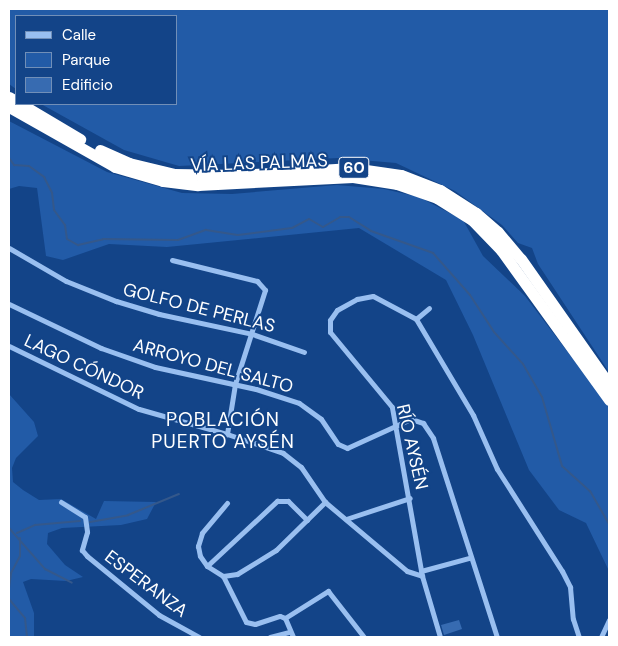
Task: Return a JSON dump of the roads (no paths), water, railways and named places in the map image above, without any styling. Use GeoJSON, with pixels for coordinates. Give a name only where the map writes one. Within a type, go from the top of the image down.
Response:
{"type":"FeatureCollection","features":[{"type":"Feature","properties":{"kind":"highway","name":"VÍA LAS PALMAS"},"geometry":{"type":"LineString","coordinates":[[23,105],[102,152],[158,171],[214,176],[352,168],[408,177],[440,190],[476,212],[524,257],[609,384]]}},
{"type":"Feature","properties":{"kind":"highway","name":"VÍA LAS PALMAS"},"geometry":{"type":"LineString","coordinates":[[9,107],[127,172],[162,181],[198,185],[353,177],[397,184],[437,198],[472,220],[501,250],[609,400]]}},
{"type":"Feature","properties":{"kind":"highway"},"geometry":{"type":"LineString","coordinates":[[9,115],[74,144]]}},
{"type":"Feature","properties":{"kind":"street","name":"GOLFO DE PERLAS"},"geometry":{"type":"LineString","coordinates":[[9,248],[66,281],[116,301],[159,314],[252,334],[304,352]]}},
{"type":"Feature","properties":{"kind":"street"},"geometry":{"type":"LineString","coordinates":[[172,260],[263,284],[265,290],[235,384],[227,434]]}},
{"type":"Feature","properties":{"kind":"street","name":"RÍO AYSÉN"},"geometry":{"type":"LineString","coordinates":[[416,318],[374,296],[357,300],[336,310],[330,320],[330,332],[384,394],[397,425],[422,574],[440,637]]}},
{"type":"Feature","properties":{"kind":"street","name":"ARROYO DEL SALTO"},"geometry":{"type":"LineString","coordinates":[[9,304],[101,348],[155,367],[235,384],[299,403],[320,419],[338,444],[347,448],[397,425]]}},
{"type":"Feature","properties":{"kind":"street"},"geometry":{"type":"LineString","coordinates":[[429,308],[416,318],[473,415],[497,469],[562,571],[570,587],[573,619],[579,637]]}},
{"type":"Feature","properties":{"kind":"street","name":"LAGO CÓNDOR"},"geometry":{"type":"LineString","coordinates":[[9,346],[138,409],[227,434],[291,458],[325,502],[407,571],[422,574]]}},
{"type":"Feature","properties":{"kind":"street"},"geometry":{"type":"LineString","coordinates":[[397,425],[418,420],[428,428],[469,558],[497,637]]}},
{"type":"Feature","properties":{"kind":"street"},"geometry":{"type":"LineString","coordinates":[[346,519],[410,498]]}},
{"type":"Feature","properties":{"kind":"street"},"geometry":{"type":"LineString","coordinates":[[207,566],[277,501],[288,501],[307,520]]}},
{"type":"Feature","properties":{"kind":"street","name":"ESPERANZA"},"geometry":{"type":"LineString","coordinates":[[60,502],[85,518],[87,532],[82,546],[87,556],[152,610],[199,637]]}},
{"type":"Feature","properties":{"kind":"street"},"geometry":{"type":"LineString","coordinates":[[223,576],[237,574],[276,550],[325,502]]}},
{"type":"Feature","properties":{"kind":"street"},"geometry":{"type":"LineString","coordinates":[[228,503],[202,533],[198,546],[200,556],[207,566],[223,576],[249,624],[274,616],[285,618],[328,591],[364,637]]}},
{"type":"Feature","properties":{"kind":"street"},"geometry":{"type":"LineString","coordinates":[[422,574],[469,558]]}},
{"type":"Feature","properties":{"kind":"street"},"geometry":{"type":"LineString","coordinates":[[270,637],[291,635],[285,618]]}},
{"type":"Feature","properties":{"kind":"street"},"geometry":{"type":"LineString","coordinates":[[601,637],[609,620]]}},
{"type":"Feature","properties":{"kind":"waterway"},"geometry":{"type":"LineString","coordinates":[[9,158],[14,165],[29,166],[44,177],[52,193],[54,210],[65,225],[67,239],[78,245],[103,239],[178,240],[206,230],[238,235],[292,228],[309,219],[323,227],[340,217],[349,217],[371,231],[433,253],[470,295],[494,332],[523,364],[542,397],[562,466],[590,491],[609,524]]}},
{"type":"Feature","properties":{"kind":"waterway"},"geometry":{"type":"LineString","coordinates":[[90,522],[128,515],[179,494]]}},
{"type":"Feature","properties":{"kind":"waterway"},"geometry":{"type":"LineString","coordinates":[[17,533],[35,525],[80,521]]}},
{"type":"Feature","properties":{"kind":"waterway"},"geometry":{"type":"LineString","coordinates":[[9,528],[45,569],[72,583]]}},
{"type":"Feature","properties":{"kind":"waterway"},"geometry":{"type":"LineString","coordinates":[[9,588],[11,573],[20,556],[20,538]]}},
{"type":"Feature","properties":{"kind":"waterway"},"geometry":{"type":"LineString","coordinates":[[9,599],[25,618],[27,637]]}},
{"type":"Feature","properties":{"kind":"district","name":"POBLACIÓN PUERTO AYSÉN"},"geometry":{"type":"Point","coordinates":[223,431]}}]}
